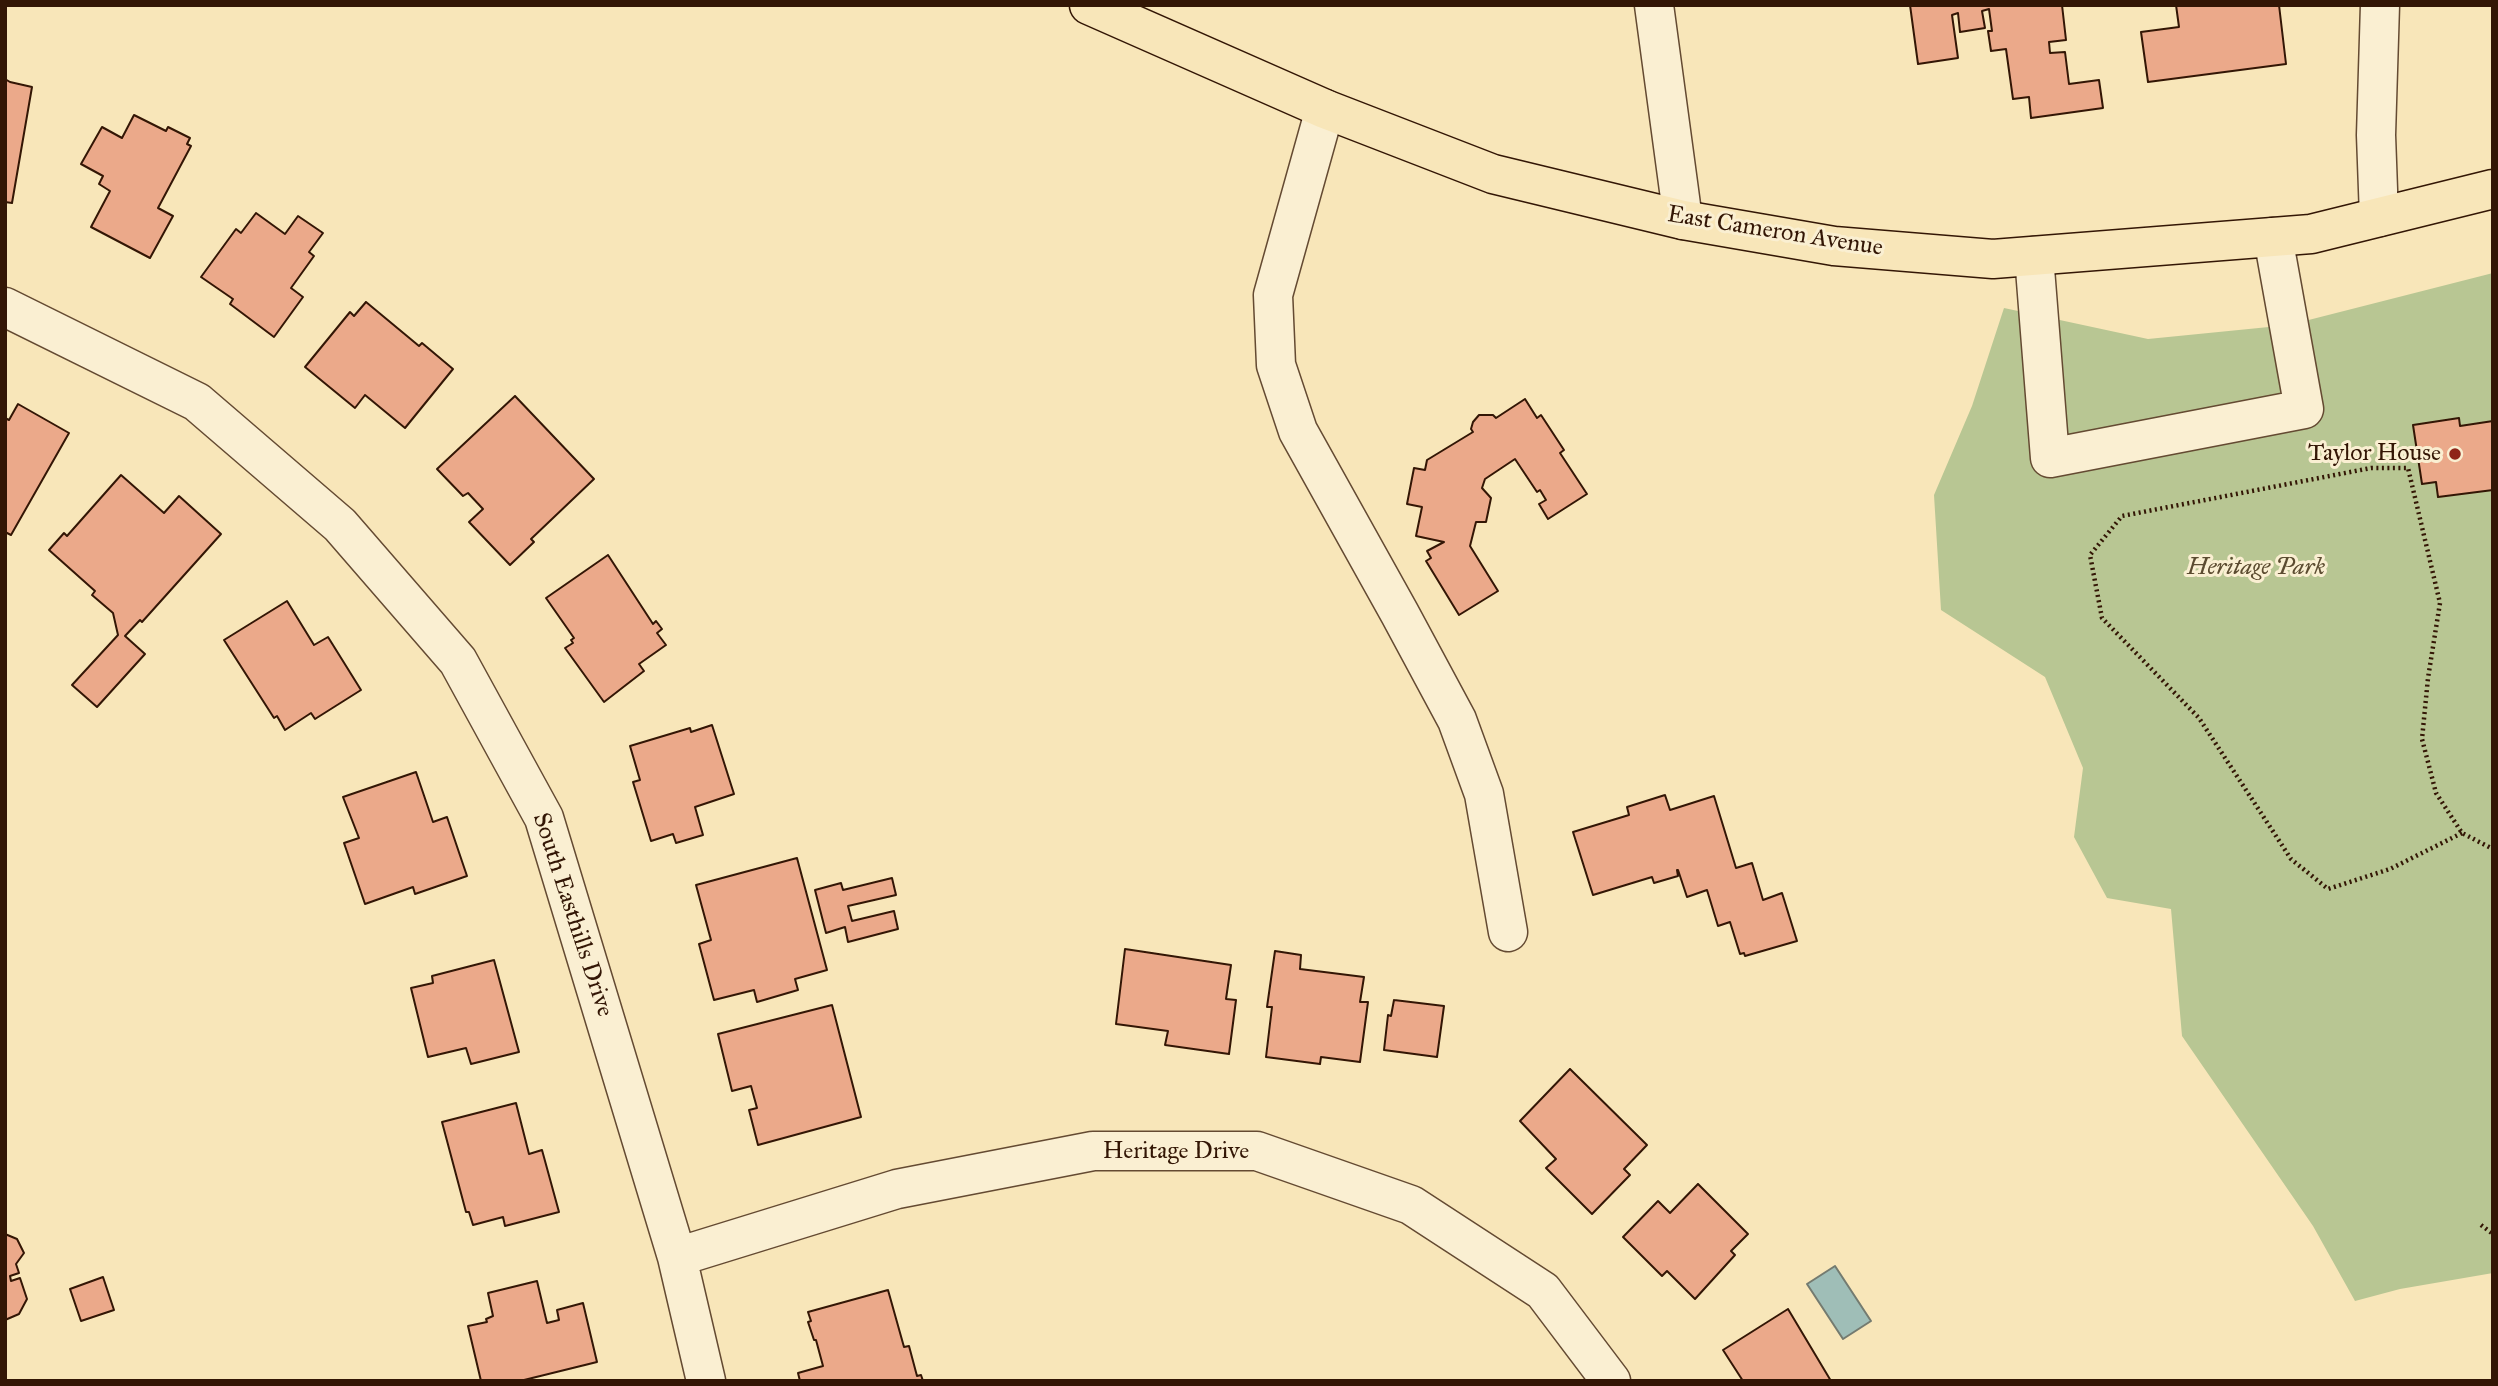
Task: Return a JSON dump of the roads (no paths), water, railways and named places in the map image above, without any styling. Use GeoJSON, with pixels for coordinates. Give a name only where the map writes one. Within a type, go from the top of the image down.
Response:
{"type":"FeatureCollection","features":[{"type":"Feature","properties":{"kind":"main road","name":"East Cameron Avenue"},"geometry":{"type":"LineString","coordinates":[[1089,5],[1325,109],[1493,174],[1683,220],[1834,246],[1993,259],[2311,234],[2493,189]]}},
{"type":"Feature","properties":{"kind":"street"},"geometry":{"type":"LineString","coordinates":[[1654,5],[1683,220]]}},
{"type":"Feature","properties":{"kind":"street"},"geometry":{"type":"LineString","coordinates":[[2379,217],[2376,135],[2380,5]]}},
{"type":"Feature","properties":{"kind":"street"},"geometry":{"type":"LineString","coordinates":[[1325,109],[1273,295],[1276,365],[1298,431],[1457,720],[1483,794],[1508,932]]}},
{"type":"Feature","properties":{"kind":"street"},"geometry":{"type":"LineString","coordinates":[[2034,256],[2050,458],[2304,408],[2273,237]]}},
{"type":"Feature","properties":{"kind":"street","name":"South Easthills Drive"},"geometry":{"type":"LineString","coordinates":[[5,307],[197,402],[340,525],[458,661],[544,818],[677,1256],[706,1381]]}},
{"type":"Feature","properties":{"kind":"street","name":"Heritage Drive"},"geometry":{"type":"LineString","coordinates":[[677,1256],[897,1189],[1093,1151],[1257,1151],[1411,1205],[1544,1291],[1611,1381]]}},
{"type":"Feature","properties":{"kind":"water"},"geometry":{"type":"Polygon","coordinates":[[[1835,1266],[1871,1321],[1843,1339],[1807,1284],[1835,1266]]]}},
{"type":"Feature","properties":{"kind":"place","name":"Taylor House"},"geometry":{"type":"Point","coordinates":[2455,454]}},
{"type":"Feature","properties":{"kind":"park label","name":"Heritage Park"},"geometry":{"type":"Point","coordinates":[2256,568]}}]}
